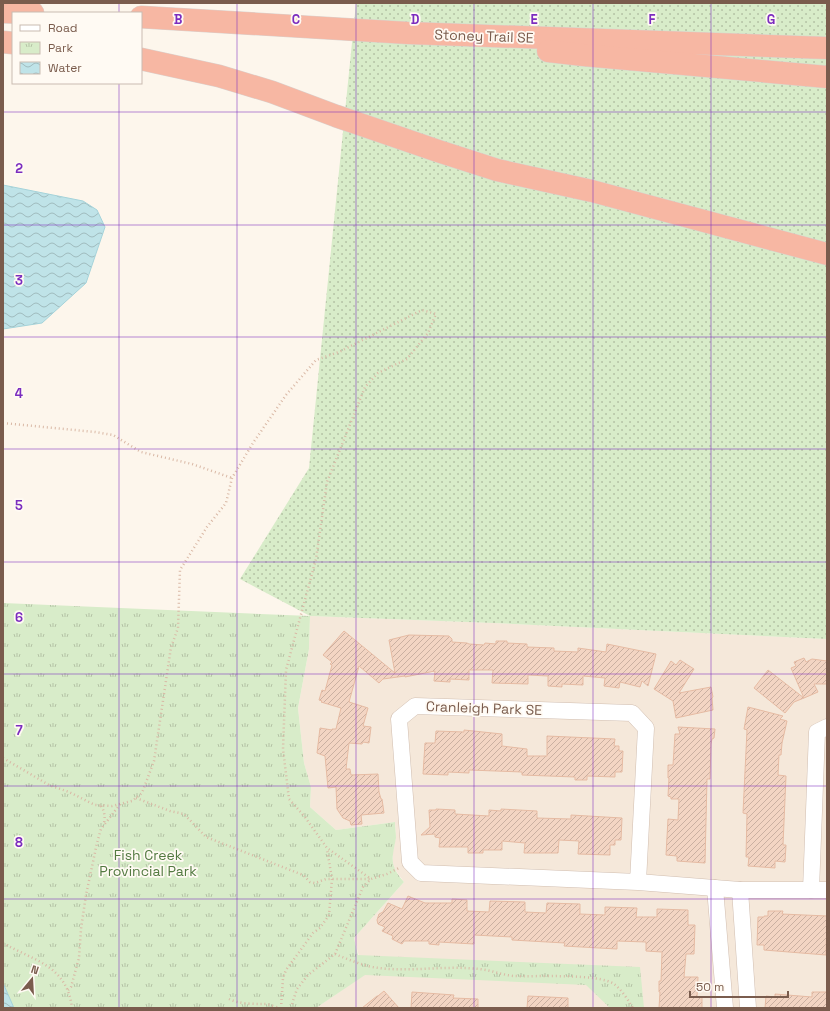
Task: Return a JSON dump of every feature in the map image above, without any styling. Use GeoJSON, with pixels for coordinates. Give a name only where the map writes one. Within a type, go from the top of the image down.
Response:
{"type":"FeatureCollection","features":[{"type":"Feature","properties":{"kind":"highway","name":"Stoney Trail SE"},"geometry":{"type":"LineString","coordinates":[[142,18],[408,33],[827,48]]}},
{"type":"Feature","properties":{"kind":"highway"},"geometry":{"type":"LineString","coordinates":[[408,33],[583,55],[827,77]]}},
{"type":"Feature","properties":{"kind":"highway"},"geometry":{"type":"LineString","coordinates":[[142,59],[219,76],[272,92],[430,149],[497,170],[592,191],[827,254]]}},
{"type":"Feature","properties":{"kind":"street","name":"Cranleigh Park SE"},"geometry":{"type":"LineString","coordinates":[[410,862],[399,719],[415,706],[632,713],[646,728],[638,882]]}},
{"type":"Feature","properties":{"kind":"street"},"geometry":{"type":"LineString","coordinates":[[811,890],[817,732],[827,727]]}},
{"type":"Feature","properties":{"kind":"street"},"geometry":{"type":"LineString","coordinates":[[410,862],[421,873],[638,882],[740,890],[827,890]]}},
{"type":"Feature","properties":{"kind":"street"},"geometry":{"type":"LineString","coordinates":[[715,888],[725,1008]]}},
{"type":"Feature","properties":{"kind":"street"},"geometry":{"type":"LineString","coordinates":[[740,890],[748,1008]]}},
{"type":"Feature","properties":{"kind":"path"},"geometry":{"type":"LineString","coordinates":[[3,758],[49,785],[69,792],[96,805],[112,806],[132,800],[142,793],[154,761],[171,647],[178,628],[180,570],[207,527],[226,503],[232,478],[253,443],[286,395],[316,360],[340,352],[422,310],[436,314],[428,333],[407,359],[378,374],[365,388],[362,395],[327,482],[316,559],[286,670],[282,749],[289,799],[305,817],[327,848],[371,879]]}},
{"type":"Feature","properties":{"kind":"path"},"geometry":{"type":"LineString","coordinates":[[3,423],[113,435],[141,452],[192,464],[232,478]]}},
{"type":"Feature","properties":{"kind":"path"},"geometry":{"type":"LineString","coordinates":[[136,798],[170,811],[184,814],[206,837],[302,876],[310,882],[315,883],[326,879],[371,879],[386,874],[410,862]]}},
{"type":"Feature","properties":{"kind":"path"},"geometry":{"type":"LineString","coordinates":[[68,990],[71,987],[79,958],[81,929],[86,895],[101,829],[122,803]]}},
{"type":"Feature","properties":{"kind":"path"},"geometry":{"type":"LineString","coordinates":[[101,805],[104,810],[104,825]]}},
{"type":"Feature","properties":{"kind":"path"},"geometry":{"type":"LineString","coordinates":[[229,999],[258,1005],[266,1004],[281,1008],[283,978],[286,970],[313,933],[320,928],[330,915],[332,879],[327,848]]}},
{"type":"Feature","properties":{"kind":"path"},"geometry":{"type":"LineString","coordinates":[[292,1008],[297,989],[308,975],[334,954],[362,887],[371,879]]}},
{"type":"Feature","properties":{"kind":"path"},"geometry":{"type":"LineString","coordinates":[[3,943],[15,950],[39,960],[59,974],[68,990],[72,1008]]}},
{"type":"Feature","properties":{"kind":"path"},"geometry":{"type":"LineString","coordinates":[[334,954],[360,964],[374,967],[479,969],[513,976],[555,976],[598,979],[613,984],[625,996],[633,1008]]}},
{"type":"Feature","properties":{"kind":"shaded area"},"geometry":{"type":"Polygon","coordinates":[[[310,616],[827,639],[827,1008],[316,1008],[364,975],[354,938],[404,882],[394,868],[393,862],[393,851],[396,837],[395,822],[336,830],[310,807],[311,787],[304,763],[298,708],[309,649],[310,616]]]}},
{"type":"Feature","properties":{"kind":"green space"},"geometry":{"type":"Polygon","coordinates":[[[356,3],[827,3],[827,639],[310,616],[240,579],[309,468],[356,3]]]}},
{"type":"Feature","properties":{"kind":"green space","name":"Fish Creek Provincial Park"},"geometry":{"type":"Polygon","coordinates":[[[3,603],[310,616],[309,649],[298,708],[304,763],[311,787],[310,807],[336,830],[395,822],[396,838],[393,851],[393,862],[396,871],[404,882],[354,938],[358,955],[640,967],[644,1008],[610,1008],[586,985],[365,975],[316,1008],[3,1008],[3,603]]]}},
{"type":"Feature","properties":{"kind":"water"},"geometry":{"type":"Polygon","coordinates":[[[3,185],[83,201],[97,210],[105,227],[86,283],[42,323],[3,329],[3,185]]]}},
{"type":"Feature","properties":{"kind":"water"},"geometry":{"type":"Polygon","coordinates":[[[3,983],[14,1008],[3,1008],[3,983]]]}},
{"type":"Feature","properties":{"kind":"building"},"geometry":{"type":"Polygon","coordinates":[[[344,631],[395,673],[389,640],[409,635],[449,636],[452,639],[452,642],[484,645],[485,643],[496,644],[496,641],[507,641],[507,643],[527,644],[527,647],[554,648],[554,651],[578,652],[578,648],[606,652],[607,644],[656,654],[648,686],[642,681],[640,687],[620,682],[619,688],[604,686],[605,678],[583,676],[583,685],[562,684],[562,687],[548,686],[548,676],[528,675],[528,684],[492,683],[493,670],[469,670],[469,680],[450,679],[450,682],[434,681],[435,671],[405,677],[383,679],[379,683],[359,666],[349,702],[368,708],[363,726],[371,727],[369,743],[349,743],[346,769],[350,769],[351,775],[378,774],[379,792],[382,799],[384,813],[361,815],[362,824],[351,825],[350,821],[343,818],[337,809],[336,787],[328,788],[325,756],[317,753],[320,728],[332,730],[336,729],[341,708],[319,700],[322,690],[325,691],[332,665],[330,664],[332,662],[323,655],[344,631]]]}},
{"type":"Feature","properties":{"kind":"building"},"geometry":{"type":"Polygon","coordinates":[[[804,658],[806,662],[812,659],[827,661],[827,684],[814,684],[818,692],[804,698],[791,668],[796,666],[794,662],[804,658]]]}},
{"type":"Feature","properties":{"kind":"building"},"geometry":{"type":"Polygon","coordinates":[[[680,660],[694,669],[679,693],[711,687],[713,710],[676,718],[673,701],[654,689],[671,661],[676,665],[680,660]]]}},
{"type":"Feature","properties":{"kind":"building"},"geometry":{"type":"Polygon","coordinates":[[[768,670],[804,698],[794,702],[785,713],[754,688],[768,670]]]}},
{"type":"Feature","properties":{"kind":"building"},"geometry":{"type":"Polygon","coordinates":[[[748,707],[783,716],[780,719],[787,721],[781,755],[779,755],[778,775],[786,776],[783,845],[786,845],[785,862],[775,861],[775,868],[748,866],[749,857],[746,857],[747,814],[743,813],[747,730],[744,729],[748,707]]]}},
{"type":"Feature","properties":{"kind":"building"},"geometry":{"type":"Polygon","coordinates":[[[678,727],[715,729],[714,738],[712,739],[711,744],[710,779],[707,779],[705,863],[677,861],[677,856],[666,855],[668,819],[678,820],[679,799],[671,799],[671,797],[668,796],[668,765],[673,765],[675,734],[680,734],[678,727]]]}},
{"type":"Feature","properties":{"kind":"building"},"geometry":{"type":"Polygon","coordinates":[[[464,730],[502,734],[502,746],[527,749],[527,756],[547,756],[547,736],[615,739],[614,746],[619,746],[619,751],[623,751],[622,772],[615,772],[615,777],[587,776],[587,780],[575,780],[575,777],[522,775],[522,772],[469,770],[469,773],[448,772],[448,775],[423,774],[425,743],[435,743],[436,731],[464,732],[464,730]]]}},
{"type":"Feature","properties":{"kind":"building"},"geometry":{"type":"Polygon","coordinates":[[[501,809],[537,811],[537,818],[571,819],[571,815],[622,818],[621,840],[615,840],[615,845],[610,845],[610,855],[578,854],[579,841],[559,840],[558,853],[524,853],[525,843],[502,841],[502,850],[483,850],[483,853],[468,853],[468,847],[439,847],[440,838],[435,837],[435,834],[421,835],[430,827],[429,810],[455,810],[455,814],[489,816],[489,810],[501,811],[501,809]]]}},
{"type":"Feature","properties":{"kind":"building"},"geometry":{"type":"Polygon","coordinates":[[[408,896],[425,903],[452,903],[452,899],[467,900],[467,911],[489,912],[490,901],[525,902],[525,912],[546,913],[547,903],[580,904],[580,914],[605,915],[605,907],[637,908],[636,917],[657,917],[657,909],[688,910],[688,925],[695,925],[694,954],[686,954],[684,977],[698,977],[697,997],[702,997],[702,1008],[659,1008],[659,981],[661,981],[662,952],[646,951],[646,942],[617,941],[617,949],[564,946],[565,943],[512,940],[512,937],[474,935],[474,944],[439,942],[439,945],[429,944],[429,941],[404,941],[402,944],[392,939],[393,936],[382,931],[385,927],[378,924],[377,920],[379,914],[383,912],[388,903],[402,909],[408,896]]]}},
{"type":"Feature","properties":{"kind":"building"},"geometry":{"type":"Polygon","coordinates":[[[768,911],[783,911],[782,914],[827,916],[826,955],[764,950],[764,945],[757,945],[758,917],[768,916],[768,911]]]}},
{"type":"Feature","properties":{"kind":"building"},"geometry":{"type":"Polygon","coordinates":[[[384,991],[399,1008],[362,1008],[377,996],[384,991]]]}},
{"type":"Feature","properties":{"kind":"building"},"geometry":{"type":"Polygon","coordinates":[[[412,992],[454,995],[453,998],[478,999],[478,1008],[411,1008],[412,992]]]}},
{"type":"Feature","properties":{"kind":"building"},"geometry":{"type":"Polygon","coordinates":[[[812,992],[827,992],[827,1008],[765,1008],[766,996],[775,997],[775,994],[812,997],[812,992]]]}},
{"type":"Feature","properties":{"kind":"building"},"geometry":{"type":"Polygon","coordinates":[[[528,996],[568,998],[568,1008],[527,1008],[528,996]]]}}]}
